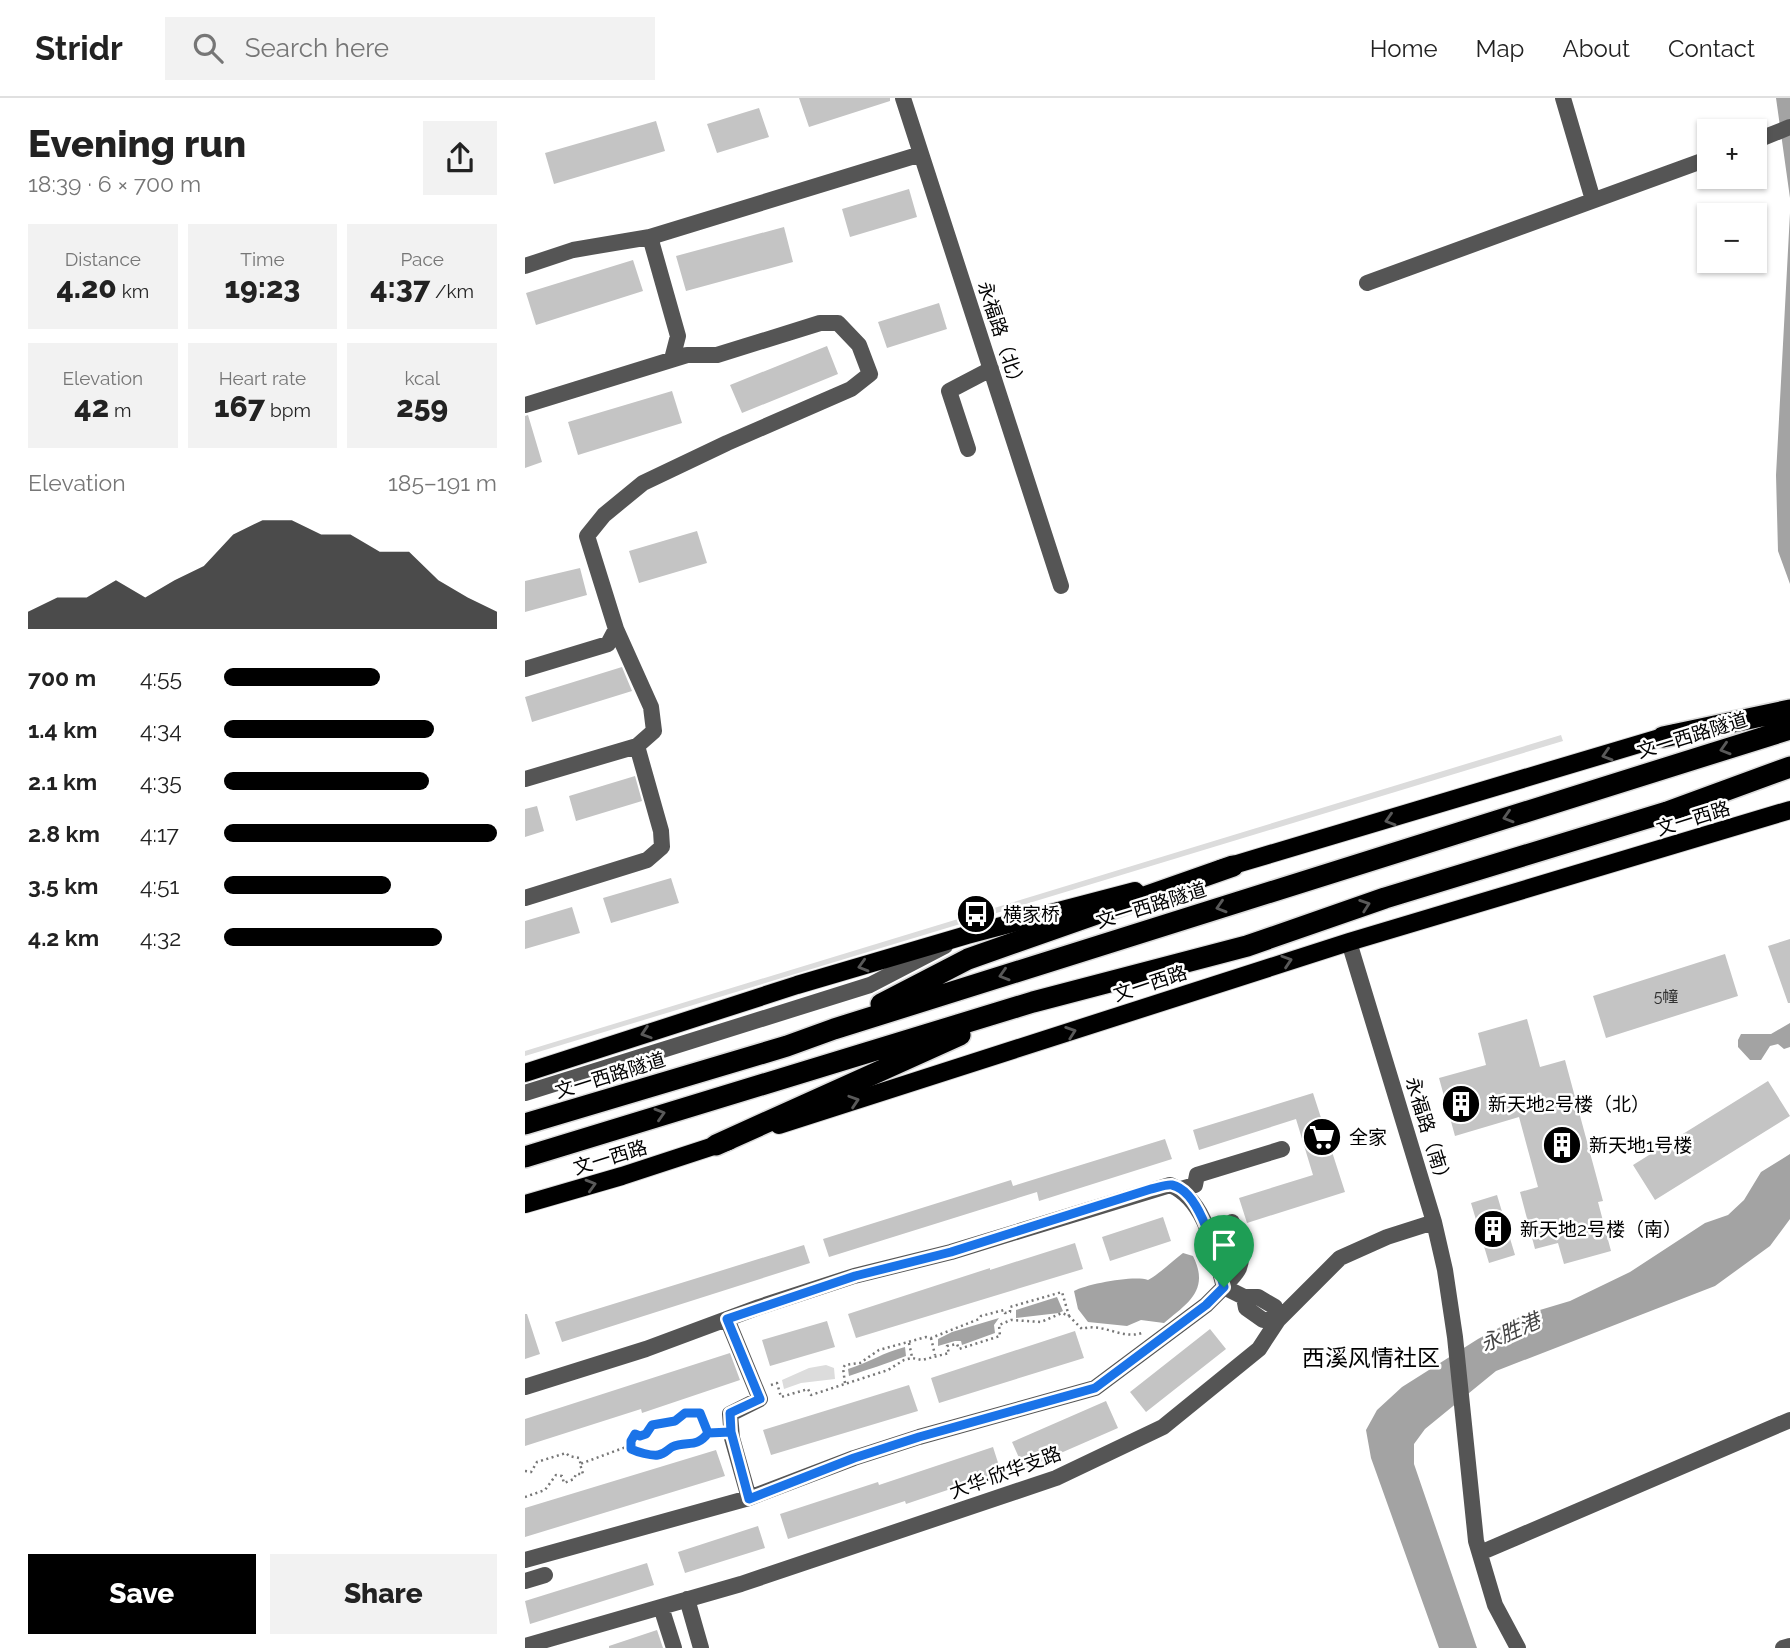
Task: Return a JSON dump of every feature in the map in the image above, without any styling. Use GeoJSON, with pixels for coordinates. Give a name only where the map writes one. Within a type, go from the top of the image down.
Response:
{"type":"FeatureCollection","features":[{"type":"Feature","properties":{"kind":"highway"},"geometry":{"type":"LineString","coordinates":[[1663,737],[1790,710]]}},
{"type":"Feature","properties":{"kind":"highway","name":"文一西路隧道"},"geometry":{"type":"LineString","coordinates":[[525,1125],[787,1046],[1790,729]]}},
{"type":"Feature","properties":{"kind":"highway"},"geometry":{"type":"LineString","coordinates":[[1667,812],[1790,767]]}},
{"type":"Feature","properties":{"kind":"highway"},"geometry":{"type":"LineString","coordinates":[[525,1157],[1033,1002],[1247,946],[1385,898],[1667,812],[1790,779]]}},
{"type":"Feature","properties":{"kind":"highway"},"geometry":{"type":"LineString","coordinates":[[834,1029],[968,959],[1233,866]]}},
{"type":"Feature","properties":{"kind":"highway"},"geometry":{"type":"LineString","coordinates":[[716,1145],[1033,1002]]}},
{"type":"Feature","properties":{"kind":"main road"},"geometry":{"type":"LineString","coordinates":[[525,1073],[797,985],[967,935],[1233,866],[1790,699]]}},
{"type":"Feature","properties":{"kind":"main road","name":"文一西路"},"geometry":{"type":"LineString","coordinates":[[525,1204],[622,1176],[1349,942],[1790,810]]}},
{"type":"Feature","properties":{"kind":"street","name":"永福路（北）"},"geometry":{"type":"LineString","coordinates":[[903,98],[1061,586]]}},
{"type":"Feature","properties":{"kind":"street"},"geometry":{"type":"LineString","coordinates":[[1563,98],[1593,200]]}},
{"type":"Feature","properties":{"kind":"street"},"geometry":{"type":"LineString","coordinates":[[1767,136],[1788,128]]}},
{"type":"Feature","properties":{"kind":"street"},"geometry":{"type":"LineString","coordinates":[[525,265],[573,250],[650,237],[921,154]]}},
{"type":"Feature","properties":{"kind":"street"},"geometry":{"type":"LineString","coordinates":[[1367,283],[1697,163]]}},
{"type":"Feature","properties":{"kind":"street"},"geometry":{"type":"LineString","coordinates":[[650,237],[678,337],[672,359]]}},
{"type":"Feature","properties":{"kind":"street"},"geometry":{"type":"LineString","coordinates":[[525,405],[672,359],[687,355],[717,355],[820,323],[838,323],[859,345],[870,374],[851,389],[643,483],[604,515],[587,536],[616,629],[651,707],[654,731],[637,746],[525,779]]}},
{"type":"Feature","properties":{"kind":"street"},"geometry":{"type":"LineString","coordinates":[[968,449],[949,391],[991,369]]}},
{"type":"Feature","properties":{"kind":"street"},"geometry":{"type":"LineString","coordinates":[[525,669],[608,644],[616,629]]}},
{"type":"Feature","properties":{"kind":"street"},"geometry":{"type":"LineString","coordinates":[[525,898],[647,860],[662,847],[661,831],[637,746]]}},
{"type":"Feature","properties":{"kind":"street"},"geometry":{"type":"LineString","coordinates":[[525,1093],[870,985],[967,935]]}},
{"type":"Feature","properties":{"kind":"street","name":"永福路（南）"},"geometry":{"type":"LineString","coordinates":[[1349,942],[1434,1222],[1445,1270],[1455,1337],[1476,1541],[1495,1605],[1518,1648]]}},
{"type":"Feature","properties":{"kind":"street"},"geometry":{"type":"LineString","coordinates":[[1181,1189],[1195,1185],[1197,1175],[1282,1149]]}},
{"type":"Feature","properties":{"kind":"street"},"geometry":{"type":"LineString","coordinates":[[525,1387],[646,1349],[855,1276],[951,1252],[1170,1185],[1181,1189],[1195,1202],[1224,1287],[1244,1297],[1258,1297],[1275,1307],[1278,1320]]}},
{"type":"Feature","properties":{"kind":"street"},"geometry":{"type":"LineString","coordinates":[[525,1560],[749,1499],[854,1458],[919,1437],[1095,1388],[1164,1338],[1224,1287],[1239,1268],[1241,1256],[1231,1222]]}},
{"type":"Feature","properties":{"kind":"street","name":"大华·欣华支路"},"geometry":{"type":"LineString","coordinates":[[525,1646],[767,1575],[1068,1473],[1163,1427],[1259,1349],[1278,1320],[1340,1258],[1387,1237],[1434,1222]]}},
{"type":"Feature","properties":{"kind":"street"},"geometry":{"type":"LineString","coordinates":[[727,1319],[760,1399],[730,1413],[731,1432],[749,1499]]}},
{"type":"Feature","properties":{"kind":"street"},"geometry":{"type":"LineString","coordinates":[[1479,1553],[1790,1420]]}},
{"type":"Feature","properties":{"kind":"street"},"geometry":{"type":"LineString","coordinates":[[525,1581],[545,1575]]}},
{"type":"Feature","properties":{"kind":"street"},"geometry":{"type":"LineString","coordinates":[[687,1600],[701,1648]]}},
{"type":"Feature","properties":{"kind":"street"},"geometry":{"type":"LineString","coordinates":[[661,1607],[674,1648]]}},
{"type":"Feature","properties":{"kind":"street"},"geometry":{"type":"LineString","coordinates":[[1783,1648],[1790,1646]]}},
{"type":"Feature","properties":{"kind":"path"},"geometry":{"type":"LineString","coordinates":[[1010,1320],[1010,1307],[1062,1292],[1069,1316],[1082,1329],[1088,1326],[1137,1335],[1150,1330],[1164,1338]]}},
{"type":"Feature","properties":{"kind":"path"},"geometry":{"type":"LineString","coordinates":[[845,1383],[845,1365],[860,1363],[879,1350],[931,1338],[981,1316],[1004,1310],[1005,1313],[1010,1312]]}},
{"type":"Feature","properties":{"kind":"path"},"geometry":{"type":"LineString","coordinates":[[755,1389],[777,1383],[781,1397],[808,1389],[811,1395],[888,1370],[912,1358],[922,1360],[949,1353],[947,1346],[957,1344],[959,1349],[1000,1336],[999,1325],[1010,1320],[1041,1322],[1062,1314],[1069,1316]]}},
{"type":"Feature","properties":{"kind":"path"},"geometry":{"type":"LineString","coordinates":[[931,1338],[935,1356]]}},
{"type":"Feature","properties":{"kind":"path"},"geometry":{"type":"LineString","coordinates":[[909,1343],[912,1358]]}},
{"type":"Feature","properties":{"kind":"path"},"geometry":{"type":"LineString","coordinates":[[631,1449],[635,1434],[646,1434],[652,1425],[675,1421],[685,1413],[700,1413],[708,1433]]}},
{"type":"Feature","properties":{"kind":"path"},"geometry":{"type":"LineString","coordinates":[[581,1465],[626,1447],[655,1455],[667,1452],[671,1447],[694,1444],[708,1433],[731,1432]]}},
{"type":"Feature","properties":{"kind":"path"},"geometry":{"type":"LineString","coordinates":[[525,1471],[531,1472],[537,1462],[566,1453],[569,1457],[579,1458],[583,1474],[576,1474],[574,1479],[564,1483],[562,1476],[556,1475],[545,1490],[525,1497]]}},
{"type":"Feature","properties":{"kind":"shaded area"},"geometry":{"type":"Polygon","coordinates":[[[1561,735],[1563,741],[525,1056],[525,1051],[1561,735]]]}},
{"type":"Feature","properties":{"kind":"shaded area"},"geometry":{"type":"Polygon","coordinates":[[[826,1365],[834,1368],[835,1379],[801,1383],[784,1389],[782,1380],[809,1368],[826,1365]]]}},
{"type":"Feature","properties":{"kind":"water"},"geometry":{"type":"Polygon","coordinates":[[[1776,98],[1790,98],[1790,198],[1776,98]]]}},
{"type":"Feature","properties":{"kind":"water"},"geometry":{"type":"Polygon","coordinates":[[[1790,213],[1790,584],[1778,551],[1776,475],[1790,213]]]}},
{"type":"Feature","properties":{"kind":"water"},"geometry":{"type":"Polygon","coordinates":[[[1790,1023],[1790,1047],[1784,1049],[1778,1044],[1770,1046],[1761,1060],[1750,1060],[1738,1047],[1741,1034],[1771,1034],[1790,1023]]]}},
{"type":"Feature","properties":{"kind":"water","name":"永胜港"},"geometry":{"type":"Polygon","coordinates":[[[1790,1154],[1790,1219],[1770,1246],[1715,1286],[1496,1371],[1425,1429],[1414,1444],[1414,1464],[1477,1648],[1439,1648],[1371,1458],[1366,1430],[1377,1410],[1402,1387],[1478,1339],[1523,1315],[1570,1301],[1630,1272],[1705,1223],[1728,1215],[1744,1200],[1761,1172],[1790,1154]]]}},
{"type":"Feature","properties":{"kind":"water"},"geometry":{"type":"Polygon","coordinates":[[[1183,1253],[1193,1256],[1198,1268],[1198,1287],[1188,1302],[1164,1323],[1141,1320],[1127,1326],[1088,1322],[1078,1309],[1074,1291],[1111,1281],[1148,1280],[1183,1253]]]}},
{"type":"Feature","properties":{"kind":"water"},"geometry":{"type":"Polygon","coordinates":[[[1057,1297],[1063,1311],[1016,1318],[1016,1310],[1057,1297]]]}},
{"type":"Feature","properties":{"kind":"water"},"geometry":{"type":"Polygon","coordinates":[[[999,1318],[994,1325],[995,1333],[962,1345],[961,1341],[955,1341],[938,1346],[938,1339],[952,1332],[999,1318]]]}},
{"type":"Feature","properties":{"kind":"water"},"geometry":{"type":"Polygon","coordinates":[[[905,1347],[906,1356],[849,1376],[848,1369],[905,1347]]]}},
{"type":"Feature","properties":{"kind":"building"},"geometry":{"type":"Polygon","coordinates":[[[799,98],[890,98],[890,101],[809,127],[799,98]]]}},
{"type":"Feature","properties":{"kind":"building"},"geometry":{"type":"Polygon","coordinates":[[[759,108],[769,137],[717,153],[707,124],[759,108]]]}},
{"type":"Feature","properties":{"kind":"building"},"geometry":{"type":"Polygon","coordinates":[[[656,121],[665,151],[554,184],[545,153],[656,121]]]}},
{"type":"Feature","properties":{"kind":"building"},"geometry":{"type":"Polygon","coordinates":[[[909,189],[917,217],[850,237],[842,209],[909,189]]]}},
{"type":"Feature","properties":{"kind":"building"},"geometry":{"type":"Polygon","coordinates":[[[784,227],[793,262],[686,291],[676,256],[784,227]]]}},
{"type":"Feature","properties":{"kind":"building"},"geometry":{"type":"Polygon","coordinates":[[[633,260],[643,291],[536,325],[526,293],[633,260]]]}},
{"type":"Feature","properties":{"kind":"building"},"geometry":{"type":"Polygon","coordinates":[[[939,303],[947,329],[887,348],[878,322],[939,303]]]}},
{"type":"Feature","properties":{"kind":"building"},"geometry":{"type":"Polygon","coordinates":[[[827,346],[838,374],[742,413],[730,385],[827,346]]]}},
{"type":"Feature","properties":{"kind":"building"},"geometry":{"type":"Polygon","coordinates":[[[672,391],[682,423],[578,455],[568,422],[672,391]]]}},
{"type":"Feature","properties":{"kind":"building"},"geometry":{"type":"Polygon","coordinates":[[[528,415],[542,462],[525,468],[525,416],[528,415]]]}},
{"type":"Feature","properties":{"kind":"building"},"geometry":{"type":"Polygon","coordinates":[[[697,531],[707,563],[639,583],[629,551],[697,531]]]}},
{"type":"Feature","properties":{"kind":"building"},"geometry":{"type":"Polygon","coordinates":[[[580,568],[587,595],[525,612],[525,581],[580,568]]]}},
{"type":"Feature","properties":{"kind":"building"},"geometry":{"type":"Polygon","coordinates":[[[622,667],[632,691],[532,722],[525,697],[622,667]]]}},
{"type":"Feature","properties":{"kind":"building"},"geometry":{"type":"Polygon","coordinates":[[[635,776],[642,801],[576,821],[569,796],[635,776]]]}},
{"type":"Feature","properties":{"kind":"building"},"geometry":{"type":"Polygon","coordinates":[[[537,806],[544,831],[525,837],[525,809],[537,806]]]}},
{"type":"Feature","properties":{"kind":"building"},"geometry":{"type":"Polygon","coordinates":[[[671,878],[679,903],[611,923],[603,898],[671,878]]]}},
{"type":"Feature","properties":{"kind":"building"},"geometry":{"type":"Polygon","coordinates":[[[572,907],[580,933],[525,949],[525,921],[572,907]]]}},
{"type":"Feature","properties":{"kind":"building"},"geometry":{"type":"Polygon","coordinates":[[[1790,939],[1790,1003],[1788,1003],[1768,946],[1790,939]]]}},
{"type":"Feature","properties":{"kind":"building"},"geometry":{"type":"Polygon","coordinates":[[[1725,954],[1738,996],[1606,1038],[1593,996],[1725,954]]]}},
{"type":"Feature","properties":{"kind":"building","name":"新天地1号楼"},"geometry":{"type":"Polygon","coordinates":[[[1527,1019],[1540,1067],[1565,1060],[1603,1201],[1598,1202],[1611,1251],[1564,1264],[1558,1243],[1535,1249],[1520,1192],[1538,1187],[1519,1117],[1455,1136],[1439,1078],[1486,1065],[1478,1033],[1527,1019]]]}},
{"type":"Feature","properties":{"kind":"building"},"geometry":{"type":"Polygon","coordinates":[[[1768,1081],[1790,1116],[1655,1200],[1633,1165],[1768,1081]]]}},
{"type":"Feature","properties":{"kind":"building"},"geometry":{"type":"Polygon","coordinates":[[[1313,1093],[1345,1192],[1247,1223],[1239,1198],[1313,1175],[1296,1119],[1199,1150],[1193,1130],[1313,1093]]]}},
{"type":"Feature","properties":{"kind":"building"},"geometry":{"type":"Polygon","coordinates":[[[1165,1139],[1172,1159],[1039,1201],[1037,1192],[829,1257],[823,1239],[1011,1180],[1013,1186],[1165,1139]]]}},
{"type":"Feature","properties":{"kind":"building","name":"新天地2号楼（南）"},"geometry":{"type":"Polygon","coordinates":[[[1497,1195],[1515,1255],[1489,1263],[1471,1203],[1497,1195]]]}},
{"type":"Feature","properties":{"kind":"building"},"geometry":{"type":"Polygon","coordinates":[[[1163,1217],[1171,1241],[1110,1261],[1102,1237],[1163,1217]]]}},
{"type":"Feature","properties":{"kind":"building"},"geometry":{"type":"Polygon","coordinates":[[[1075,1243],[1083,1269],[856,1338],[848,1314],[1075,1243]]]}},
{"type":"Feature","properties":{"kind":"building"},"geometry":{"type":"Polygon","coordinates":[[[804,1245],[810,1263],[562,1342],[555,1322],[804,1245]]]}},
{"type":"Feature","properties":{"kind":"building"},"geometry":{"type":"Polygon","coordinates":[[[525,1314],[540,1354],[525,1359],[525,1314]]]}},
{"type":"Feature","properties":{"kind":"building"},"geometry":{"type":"Polygon","coordinates":[[[827,1321],[835,1347],[770,1366],[762,1340],[827,1321]]]}},
{"type":"Feature","properties":{"kind":"building"},"geometry":{"type":"Polygon","coordinates":[[[1210,1329],[1226,1349],[1146,1412],[1130,1392],[1210,1329]]]}},
{"type":"Feature","properties":{"kind":"building"},"geometry":{"type":"Polygon","coordinates":[[[1075,1331],[1084,1358],[939,1403],[931,1378],[1075,1331]]]}},
{"type":"Feature","properties":{"kind":"building"},"geometry":{"type":"Polygon","coordinates":[[[730,1353],[740,1380],[642,1413],[641,1409],[525,1446],[525,1419],[730,1353]]]}},
{"type":"Feature","properties":{"kind":"building"},"geometry":{"type":"Polygon","coordinates":[[[909,1385],[918,1411],[771,1455],[763,1430],[909,1385]]]}},
{"type":"Feature","properties":{"kind":"building"},"geometry":{"type":"Polygon","coordinates":[[[1106,1401],[1118,1428],[1024,1469],[1012,1442],[1106,1401]]]}},
{"type":"Feature","properties":{"kind":"building"},"geometry":{"type":"Polygon","coordinates":[[[993,1447],[1001,1472],[788,1539],[780,1514],[993,1447]]]}},
{"type":"Feature","properties":{"kind":"building"},"geometry":{"type":"Polygon","coordinates":[[[716,1450],[725,1476],[525,1537],[525,1508],[716,1450]]]}},
{"type":"Feature","properties":{"kind":"building"},"geometry":{"type":"Polygon","coordinates":[[[758,1526],[765,1548],[685,1573],[678,1552],[758,1526]]]}},
{"type":"Feature","properties":{"kind":"building"},"geometry":{"type":"Polygon","coordinates":[[[647,1563],[654,1585],[530,1624],[525,1601],[647,1563]]]}},
{"type":"Feature","properties":{"kind":"building"},"geometry":{"type":"Polygon","coordinates":[[[657,1630],[663,1648],[609,1648],[609,1646],[657,1630]]]}},
{"type":"Feature","properties":{"kind":"place","name":"横家桥"},"geometry":{"type":"Point","coordinates":[976,914]}},
{"type":"Feature","properties":{"kind":"place","name":"新天地2号楼（北）"},"geometry":{"type":"Point","coordinates":[1461,1104]}},
{"type":"Feature","properties":{"kind":"place","name":"全家"},"geometry":{"type":"Point","coordinates":[1322,1137]}},
{"type":"Feature","properties":{"kind":"place","name":"新天地1号楼"},"geometry":{"type":"Point","coordinates":[1562,1145]}},
{"type":"Feature","properties":{"kind":"place","name":"新天地2号楼（南）"},"geometry":{"type":"Point","coordinates":[1493,1229]}},
{"type":"Feature","properties":{"kind":"district","name":"西溪风情社区"},"geometry":{"type":"Point","coordinates":[1371,1357]}},
{"type":"Feature","properties":{"kind":"route"},"geometry":{"type":"LineString","coordinates":[[1224,1287],[1195,1202],[1181,1189],[1170,1185],[1151,1189],[951,1252],[855,1276],[727,1319],[760,1399],[730,1413],[731,1432],[708,1433],[700,1413],[685,1413],[675,1421],[652,1425],[646,1434],[635,1434],[631,1449],[655,1455],[667,1452],[671,1447],[694,1444],[708,1433],[731,1432],[749,1499],[854,1458],[919,1437],[1095,1388],[1206,1305],[1224,1287]]}}]}
